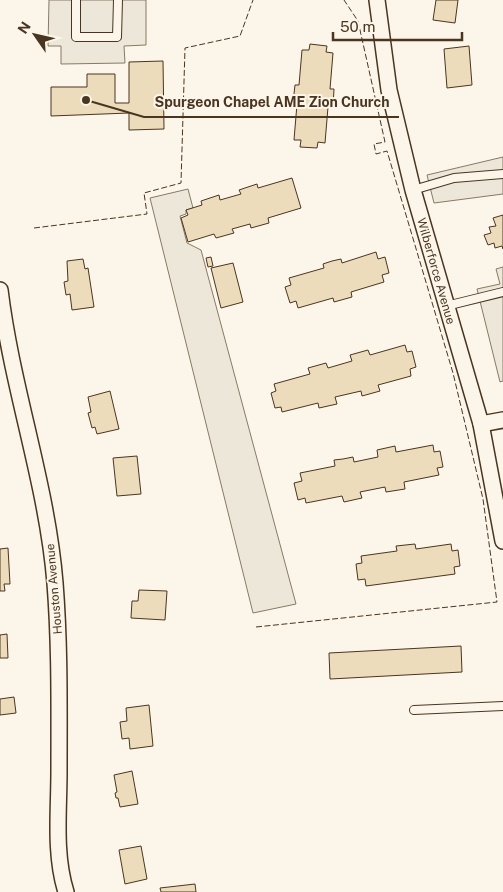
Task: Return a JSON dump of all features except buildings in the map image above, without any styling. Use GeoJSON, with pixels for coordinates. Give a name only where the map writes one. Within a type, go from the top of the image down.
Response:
{"type":"FeatureCollection","features":[{"type":"Feature","properties":{"kind":"street","name":"Wilberforce Avenue"},"geometry":{"type":"LineString","coordinates":[[377,0],[389,90],[413,190],[481,424],[503,541]]}},
{"type":"Feature","properties":{"kind":"street","name":"Houston Avenue"},"geometry":{"type":"LineString","coordinates":[[0,290],[8,339],[45,502],[54,581],[59,648],[59,852],[66,892]]}},
{"type":"Feature","properties":{"kind":"street"},"geometry":{"type":"LineString","coordinates":[[481,424],[503,420]]}},
{"type":"Feature","properties":{"kind":"lane"},"geometry":{"type":"LineString","coordinates":[[76,0],[76,37],[117,37],[118,0]]}},
{"type":"Feature","properties":{"kind":"lane"},"geometry":{"type":"LineString","coordinates":[[413,190],[454,178],[503,174]]}},
{"type":"Feature","properties":{"kind":"lane"},"geometry":{"type":"LineString","coordinates":[[446,306],[503,292]]}},
{"type":"Feature","properties":{"kind":"lane"},"geometry":{"type":"LineString","coordinates":[[414,710],[503,706]]}},
{"type":"Feature","properties":{"kind":"shaded area"},"geometry":{"type":"Polygon","coordinates":[[[49,0],[146,0],[146,45],[124,46],[125,63],[61,64],[61,46],[48,46],[49,0]]]}},
{"type":"Feature","properties":{"kind":"shaded area"},"geometry":{"type":"Polygon","coordinates":[[[503,157],[503,194],[434,203],[427,175],[503,157]]]}},
{"type":"Feature","properties":{"kind":"shaded area"},"geometry":{"type":"Polygon","coordinates":[[[188,189],[193,208],[186,210],[186,214],[180,216],[187,243],[201,250],[296,604],[253,613],[150,198],[188,189]]]}},
{"type":"Feature","properties":{"kind":"shaded area"},"geometry":{"type":"Polygon","coordinates":[[[503,267],[503,381],[500,382],[477,289],[500,284],[496,269],[503,267]]]}},
{"type":"Feature","properties":{"kind":"fence"},"geometry":{"type":"LineString","coordinates":[[34,228],[147,214],[144,193],[181,183],[185,48],[240,36],[253,0]]}},
{"type":"Feature","properties":{"kind":"fence"},"geometry":{"type":"LineString","coordinates":[[256,627],[497,602],[483,499],[453,373],[387,151],[376,154],[374,144],[385,142],[358,21],[344,0]]}},
{"type":"Feature","properties":{"kind":"place","name":"Spurgeon Chapel AME Zion Church"},"geometry":{"type":"Point","coordinates":[86,100]}}]}
